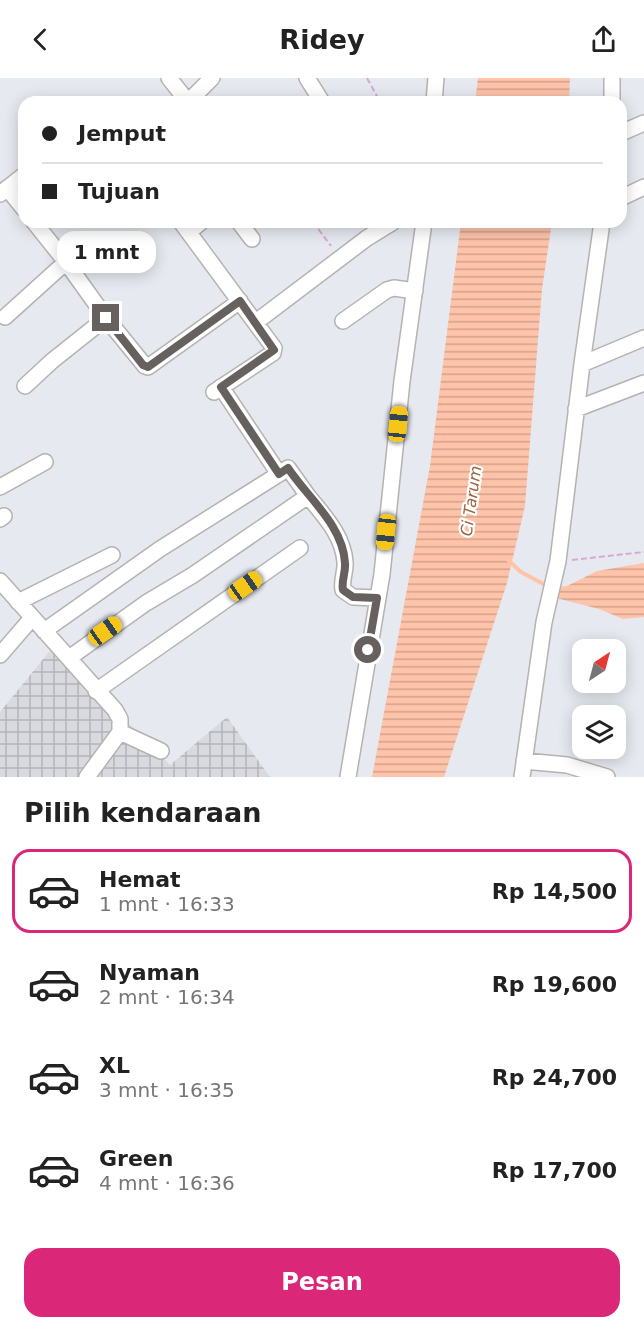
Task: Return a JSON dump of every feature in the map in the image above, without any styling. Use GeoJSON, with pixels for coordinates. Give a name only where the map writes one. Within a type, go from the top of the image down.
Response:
{"type":"FeatureCollection","features":[{"type":"Feature","properties":{"kind":"street"},"geometry":{"type":"LineString","coordinates":[[169,78],[183,96]]}},
{"type":"Feature","properties":{"kind":"street"},"geometry":{"type":"LineString","coordinates":[[194,96],[212,78]]}},
{"type":"Feature","properties":{"kind":"street"},"geometry":{"type":"LineString","coordinates":[[307,78],[318,96]]}},
{"type":"Feature","properties":{"kind":"street"},"geometry":{"type":"LineString","coordinates":[[434,96],[436,78]]}},
{"type":"Feature","properties":{"kind":"street"},"geometry":{"type":"LineString","coordinates":[[612,78],[612,96]]}},
{"type":"Feature","properties":{"kind":"street"},"geometry":{"type":"LineString","coordinates":[[627,130],[644,123]]}},
{"type":"Feature","properties":{"kind":"street"},"geometry":{"type":"LineString","coordinates":[[18,180],[4,191],[18,204]]}},
{"type":"Feature","properties":{"kind":"street"},"geometry":{"type":"LineString","coordinates":[[627,195],[644,188]]}},
{"type":"Feature","properties":{"kind":"street"},"geometry":{"type":"LineString","coordinates":[[39,228],[106,318],[143,365],[148,367],[240,301]]}},
{"type":"Feature","properties":{"kind":"street"},"geometry":{"type":"LineString","coordinates":[[192,228],[274,350],[217,390],[279,474]]}},
{"type":"Feature","properties":{"kind":"street"},"geometry":{"type":"LineString","coordinates":[[244,228],[252,239]]}},
{"type":"Feature","properties":{"kind":"street"},"geometry":{"type":"LineString","coordinates":[[253,318],[383,228]]}},
{"type":"Feature","properties":{"kind":"street"},"geometry":{"type":"LineString","coordinates":[[348,777],[377,598],[402,381],[423,228]]}},
{"type":"Feature","properties":{"kind":"street"},"geometry":{"type":"LineString","coordinates":[[522,777],[544,622],[558,561],[601,228]]}},
{"type":"Feature","properties":{"kind":"street"},"geometry":{"type":"LineString","coordinates":[[5,317],[66,262]]}},
{"type":"Feature","properties":{"kind":"street"},"geometry":{"type":"LineString","coordinates":[[253,318],[306,272]]}},
{"type":"Feature","properties":{"kind":"street"},"geometry":{"type":"LineString","coordinates":[[343,321],[387,290],[394,288],[415,291]]}},
{"type":"Feature","properties":{"kind":"street"},"geometry":{"type":"LineString","coordinates":[[25,386],[106,318]]}},
{"type":"Feature","properties":{"kind":"street"},"geometry":{"type":"LineString","coordinates":[[582,364],[644,338]]}},
{"type":"Feature","properties":{"kind":"street"},"geometry":{"type":"LineString","coordinates":[[576,409],[644,383]]}},
{"type":"Feature","properties":{"kind":"street"},"geometry":{"type":"LineString","coordinates":[[0,487],[45,462]]}},
{"type":"Feature","properties":{"kind":"street"},"geometry":{"type":"LineString","coordinates":[[44,631],[160,549],[288,468],[334,528],[345,563],[343,590],[353,597],[377,598]]}},
{"type":"Feature","properties":{"kind":"street"},"geometry":{"type":"LineString","coordinates":[[69,658],[146,603],[194,575],[309,496]]}},
{"type":"Feature","properties":{"kind":"street"},"geometry":{"type":"LineString","coordinates":[[96,691],[300,548]]}},
{"type":"Feature","properties":{"kind":"street"},"geometry":{"type":"LineString","coordinates":[[18,602],[112,555]]}},
{"type":"Feature","properties":{"kind":"street"},"geometry":{"type":"LineString","coordinates":[[0,581],[117,713],[121,724],[120,732],[87,777]]}},
{"type":"Feature","properties":{"kind":"street"},"geometry":{"type":"LineString","coordinates":[[0,655],[32,618]]}},
{"type":"Feature","properties":{"kind":"street"},"geometry":{"type":"LineString","coordinates":[[120,732],[161,751]]}},
{"type":"Feature","properties":{"kind":"street"},"geometry":{"type":"LineString","coordinates":[[524,761],[567,765],[607,777]]}},
{"type":"Feature","properties":{"kind":"path"},"geometry":{"type":"LineString","coordinates":[[367,78],[377,96]]}},
{"type":"Feature","properties":{"kind":"path"},"geometry":{"type":"LineString","coordinates":[[318,228],[340,258]]}},
{"type":"Feature","properties":{"kind":"path"},"geometry":{"type":"LineString","coordinates":[[558,561],[644,552]]}},
{"type":"Feature","properties":{"kind":"shaded area"},"geometry":{"type":"Polygon","coordinates":[[[53,647],[170,765],[227,717],[270,777],[0,777],[0,712],[53,647]]]}},
{"type":"Feature","properties":{"kind":"water"},"geometry":{"type":"Polygon","coordinates":[[[478,78],[570,78],[569,96],[476,96],[478,78]]]}},
{"type":"Feature","properties":{"kind":"water","name":"Ci Tarum"},"geometry":{"type":"Polygon","coordinates":[[[460,228],[551,228],[542,289],[525,506],[507,583],[444,777],[372,777],[430,466],[460,228]]]}},
{"type":"Feature","properties":{"kind":"water"},"geometry":{"type":"Polygon","coordinates":[[[644,563],[644,617],[623,619],[555,596],[557,587],[567,586],[597,571],[644,563]]]}},
{"type":"Feature","properties":{"kind":"waterway"},"geometry":{"type":"LineString","coordinates":[[508,560],[521,572],[549,587]]}},
{"type":"Feature","properties":{"kind":"route"},"geometry":{"type":"LineString","coordinates":[[106,318],[143,365],[148,367],[240,301],[274,350],[273,353],[221,387],[279,474],[288,468],[334,528],[345,563],[343,590],[353,597],[377,598],[368,650]]}}]}
